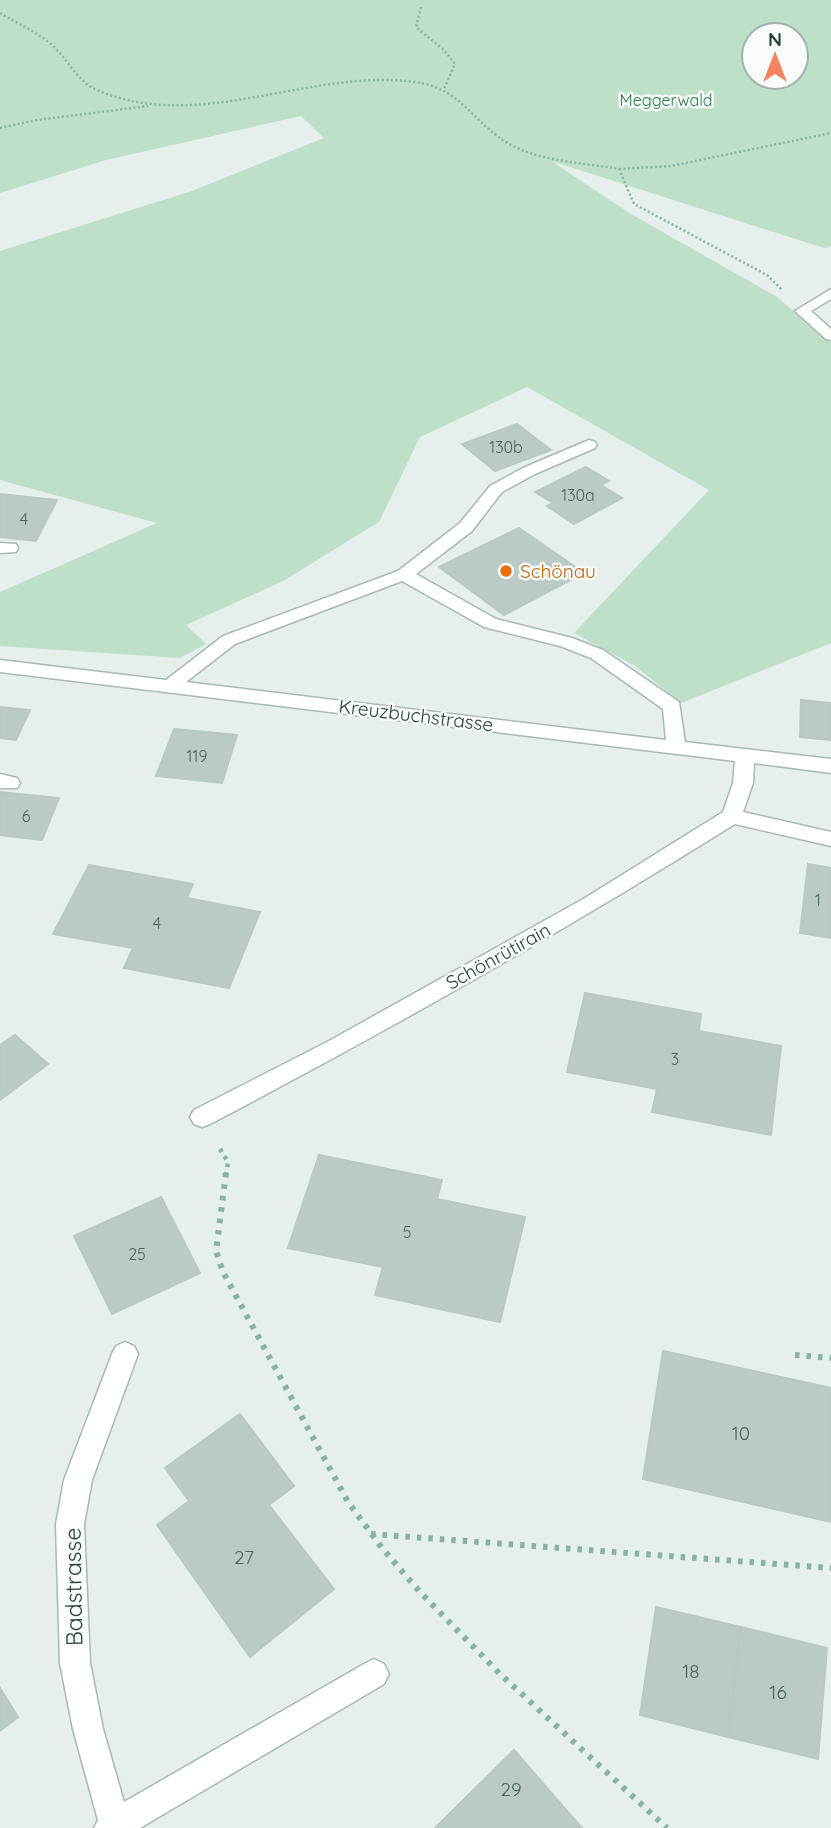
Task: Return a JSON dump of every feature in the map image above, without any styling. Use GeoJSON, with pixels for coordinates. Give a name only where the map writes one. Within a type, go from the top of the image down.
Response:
{"type":"FeatureCollection","features":[{"type":"Feature","properties":{"kind":"street"},"geometry":{"type":"LineString","coordinates":[[831,293],[802,311],[831,336]]}},
{"type":"Feature","properties":{"kind":"street"},"geometry":{"type":"LineString","coordinates":[[171,685],[229,640],[404,575],[466,527],[496,489],[529,471],[589,445]]}},
{"type":"Feature","properties":{"kind":"street"},"geometry":{"type":"LineString","coordinates":[[404,575],[490,623],[566,642],[597,654],[672,706],[677,746]]}},
{"type":"Feature","properties":{"kind":"street","name":"Kreuzbuchstrasse"},"geometry":{"type":"LineString","coordinates":[[0,666],[831,766]]}},
{"type":"Feature","properties":{"kind":"street"},"geometry":{"type":"LineString","coordinates":[[745,754],[743,783],[732,816],[831,839]]}},
{"type":"Feature","properties":{"kind":"street","name":"Schönrütirain"},"geometry":{"type":"LineString","coordinates":[[202,1117],[337,1047],[592,903],[732,816]]}},
{"type":"Feature","properties":{"kind":"street","name":"Badstrasse"},"geometry":{"type":"LineString","coordinates":[[125,1354],[78,1480],[70,1524],[75,1663],[112,1826],[374,1674]]}},
{"type":"Feature","properties":{"kind":"path"},"geometry":{"type":"LineString","coordinates":[[421,7],[416,27],[444,50],[454,64],[444,89]]}},
{"type":"Feature","properties":{"kind":"path"},"geometry":{"type":"LineString","coordinates":[[0,13],[54,48],[72,73],[85,85],[102,93],[153,106]]}},
{"type":"Feature","properties":{"kind":"path"},"geometry":{"type":"LineString","coordinates":[[0,128],[37,120],[153,106],[227,101],[374,81],[417,82],[444,89],[464,102],[494,135],[518,149],[619,169],[671,166],[831,133]]}},
{"type":"Feature","properties":{"kind":"path"},"geometry":{"type":"LineString","coordinates":[[619,169],[634,204],[767,275],[802,311]]}},
{"type":"Feature","properties":{"kind":"path"},"geometry":{"type":"LineString","coordinates":[[202,1117],[228,1162],[216,1251],[223,1272],[348,1502],[370,1534],[444,1620],[667,1828]]}},
{"type":"Feature","properties":{"kind":"path"},"geometry":{"type":"LineString","coordinates":[[795,1355],[831,1357]]}},
{"type":"Feature","properties":{"kind":"path"},"geometry":{"type":"LineString","coordinates":[[370,1534],[831,1568]]}},
{"type":"Feature","properties":{"kind":"green space","name":"Meggerwald"},"geometry":{"type":"Polygon","coordinates":[[[0,0],[831,0],[831,246],[824,248],[551,161],[631,214],[777,297],[831,343],[831,643],[681,703],[635,666],[574,633],[709,490],[527,387],[420,437],[379,522],[283,581],[186,625],[206,644],[180,658],[0,646],[0,592],[157,523],[0,480],[0,251],[192,191],[324,138],[301,116],[106,160],[0,193],[0,0]]]}},
{"type":"Feature","properties":{"kind":"building"},"geometry":{"type":"Polygon","coordinates":[[[517,424],[551,450],[495,471],[462,444],[517,424]]]}},
{"type":"Feature","properties":{"kind":"building"},"geometry":{"type":"Polygon","coordinates":[[[586,467],[609,481],[601,485],[622,498],[574,524],[547,506],[553,503],[535,492],[586,467]]]}},
{"type":"Feature","properties":{"kind":"building"},"geometry":{"type":"Polygon","coordinates":[[[0,494],[57,500],[36,541],[0,537],[0,494]]]}},
{"type":"Feature","properties":{"kind":"building"},"geometry":{"type":"Polygon","coordinates":[[[519,528],[584,573],[504,615],[439,567],[519,528]]]}},
{"type":"Feature","properties":{"kind":"building"},"geometry":{"type":"Polygon","coordinates":[[[801,700],[831,703],[831,740],[800,737],[801,700]]]}},
{"type":"Feature","properties":{"kind":"building"},"geometry":{"type":"Polygon","coordinates":[[[0,707],[30,710],[16,740],[0,738],[0,707]]]}},
{"type":"Feature","properties":{"kind":"building"},"geometry":{"type":"Polygon","coordinates":[[[174,729],[237,735],[222,783],[156,776],[174,729]]]}},
{"type":"Feature","properties":{"kind":"building"},"geometry":{"type":"Polygon","coordinates":[[[0,792],[59,798],[42,840],[0,835],[0,792]]]}},
{"type":"Feature","properties":{"kind":"building"},"geometry":{"type":"Polygon","coordinates":[[[808,864],[831,868],[831,938],[800,933],[808,864]]]}},
{"type":"Feature","properties":{"kind":"building"},"geometry":{"type":"Polygon","coordinates":[[[89,865],[193,884],[187,898],[260,912],[229,988],[124,968],[133,948],[53,934],[89,865]]]}},
{"type":"Feature","properties":{"kind":"building"},"geometry":{"type":"Polygon","coordinates":[[[585,993],[701,1014],[699,1031],[781,1046],[771,1135],[652,1112],[657,1089],[567,1072],[585,993]]]}},
{"type":"Feature","properties":{"kind":"building"},"geometry":{"type":"Polygon","coordinates":[[[15,1035],[48,1064],[0,1100],[0,1045],[15,1035]]]}},
{"type":"Feature","properties":{"kind":"building"},"geometry":{"type":"Polygon","coordinates":[[[319,1155],[442,1180],[437,1199],[525,1217],[500,1322],[375,1295],[383,1267],[288,1248],[319,1155]]]}},
{"type":"Feature","properties":{"kind":"building"},"geometry":{"type":"Polygon","coordinates":[[[161,1197],[200,1273],[112,1314],[74,1236],[161,1197]]]}},
{"type":"Feature","properties":{"kind":"building"},"geometry":{"type":"Polygon","coordinates":[[[663,1351],[831,1388],[831,1522],[643,1479],[663,1351]]]}},
{"type":"Feature","properties":{"kind":"building"},"geometry":{"type":"Polygon","coordinates":[[[240,1414],[294,1486],[269,1505],[334,1589],[250,1657],[157,1525],[189,1501],[165,1468],[240,1414]]]}},
{"type":"Feature","properties":{"kind":"building"},"geometry":{"type":"Polygon","coordinates":[[[656,1607],[741,1627],[728,1737],[640,1715],[656,1607]]]}},
{"type":"Feature","properties":{"kind":"building"},"geometry":{"type":"Polygon","coordinates":[[[741,1627],[827,1648],[818,1759],[728,1737],[741,1627]]]}},
{"type":"Feature","properties":{"kind":"building"},"geometry":{"type":"Polygon","coordinates":[[[0,1688],[18,1717],[0,1731],[0,1688]]]}},
{"type":"Feature","properties":{"kind":"building"},"geometry":{"type":"Polygon","coordinates":[[[514,1750],[582,1828],[435,1828],[514,1750]]]}},
{"type":"Feature","properties":{"kind":"place","name":"Schönau"},"geometry":{"type":"Point","coordinates":[506,571]}}]}
